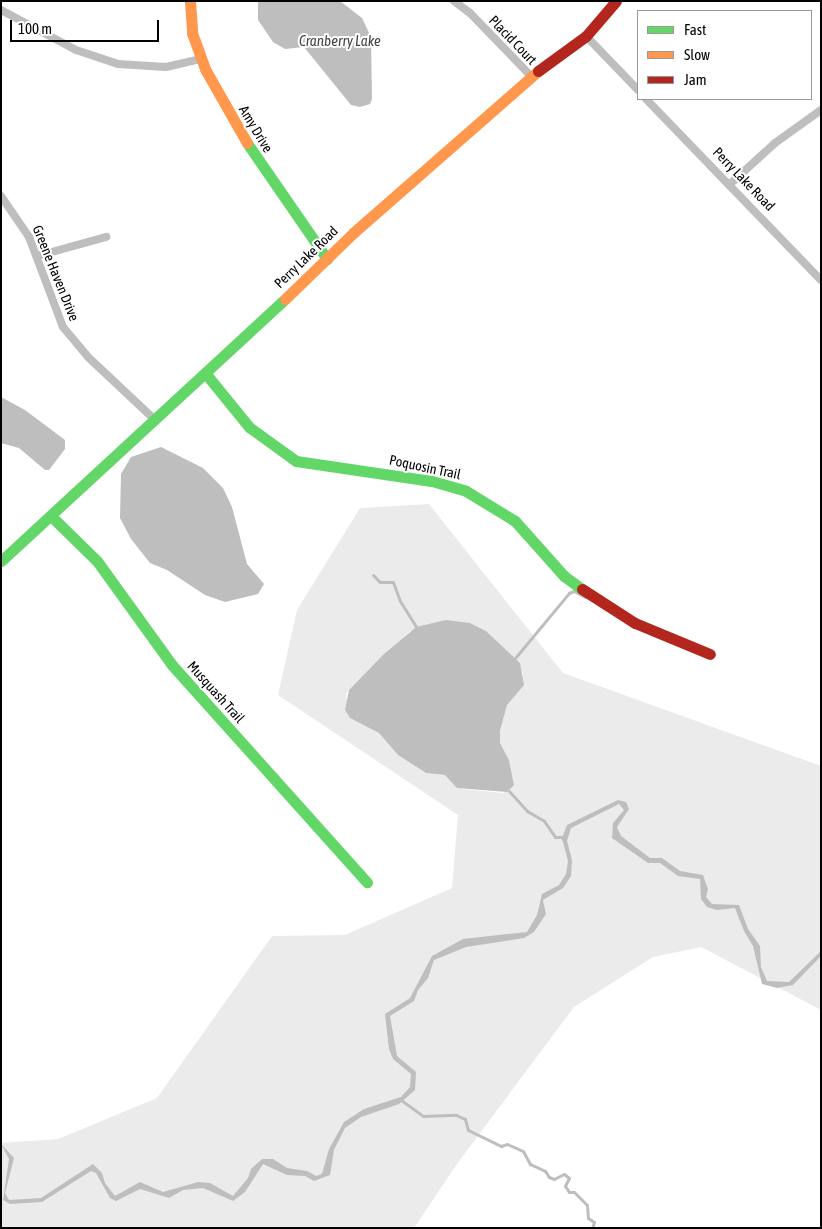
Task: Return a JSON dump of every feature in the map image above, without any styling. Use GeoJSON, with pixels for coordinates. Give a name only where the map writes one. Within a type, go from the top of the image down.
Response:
{"type":"FeatureCollection","features":[{"type":"Feature","properties":{"kind":"street","name":"Amy Drive"},"geometry":{"type":"LineString","coordinates":[[190,1],[192,33],[201,59],[252,151],[327,258]]}},
{"type":"Feature","properties":{"kind":"street","name":"Placid Court"},"geometry":{"type":"LineString","coordinates":[[454,1],[532,77]]}},
{"type":"Feature","properties":{"kind":"street","name":"Perry Lake Road"},"geometry":{"type":"LineString","coordinates":[[1,561],[50,516],[76,488],[206,374],[327,258],[532,77],[586,36],[616,1]]}},
{"type":"Feature","properties":{"kind":"street"},"geometry":{"type":"LineString","coordinates":[[1,10],[76,50],[118,64],[166,67],[201,59]]}},
{"type":"Feature","properties":{"kind":"street"},"geometry":{"type":"LineString","coordinates":[[586,36],[637,89]]}},
{"type":"Feature","properties":{"kind":"street","name":"Perry Lake Road"},"geometry":{"type":"LineString","coordinates":[[647,100],[821,280]]}},
{"type":"Feature","properties":{"kind":"street"},"geometry":{"type":"LineString","coordinates":[[729,185],[775,144],[821,110]]}},
{"type":"Feature","properties":{"kind":"street","name":"Greene Haven Drive"},"geometry":{"type":"LineString","coordinates":[[1,196],[22,224],[37,256],[54,306],[67,333],[155,420]]}},
{"type":"Feature","properties":{"kind":"street"},"geometry":{"type":"LineString","coordinates":[[37,256],[106,237]]}},
{"type":"Feature","properties":{"kind":"street","name":"Poquosin Trail"},"geometry":{"type":"LineString","coordinates":[[206,374],[249,428],[296,461],[432,481],[466,491],[515,521],[564,576],[600,602],[635,622],[710,654]]}},
{"type":"Feature","properties":{"kind":"street","name":"Musquash Trail"},"geometry":{"type":"LineString","coordinates":[[50,516],[97,561],[178,672],[367,882]]}},
{"type":"Feature","properties":{"kind":"shaded area"},"geometry":{"type":"Polygon","coordinates":[[[429,504],[563,673],[821,766],[821,1010],[701,947],[653,957],[574,1007],[457,1164],[414,1228],[1,1228],[1,1143],[58,1139],[157,1098],[272,936],[345,935],[452,888],[458,815],[278,695],[297,610],[360,508],[429,504]],[[470,623],[416,627],[346,694],[350,718],[379,733],[398,755],[426,773],[445,775],[462,789],[503,793],[514,785],[509,760],[500,743],[500,731],[507,705],[523,674],[518,661],[486,631],[470,623]]]}},
{"type":"Feature","properties":{"kind":"water","name":"Cranberry Lake"},"geometry":{"type":"Polygon","coordinates":[[[258,1],[340,1],[362,18],[371,37],[372,99],[370,104],[360,107],[351,105],[304,47],[285,49],[273,42],[258,20],[258,1]]]}},
{"type":"Feature","properties":{"kind":"water"},"geometry":{"type":"Polygon","coordinates":[[[1,397],[25,410],[65,440],[65,449],[49,470],[45,470],[19,448],[1,443],[1,397]]]}},
{"type":"Feature","properties":{"kind":"water"},"geometry":{"type":"Polygon","coordinates":[[[161,447],[203,468],[223,488],[232,507],[247,564],[264,584],[258,594],[225,602],[205,595],[167,570],[150,563],[131,539],[120,518],[121,474],[131,457],[161,447]]]}},
{"type":"Feature","properties":{"kind":"water"},"geometry":{"type":"Polygon","coordinates":[[[446,620],[470,623],[486,631],[520,663],[524,685],[507,705],[500,731],[500,743],[509,760],[514,785],[507,792],[457,788],[445,775],[426,773],[398,755],[379,733],[350,718],[345,710],[349,690],[383,655],[416,627],[446,620]]]}},
{"type":"Feature","properties":{"kind":"water"},"geometry":{"type":"Polygon","coordinates":[[[618,800],[626,802],[629,809],[617,827],[621,836],[650,858],[662,858],[680,871],[703,875],[708,889],[706,897],[712,904],[739,905],[748,929],[760,946],[761,967],[767,981],[789,982],[821,951],[821,956],[793,985],[777,988],[762,984],[753,946],[744,931],[735,908],[717,910],[707,907],[701,899],[700,879],[678,876],[660,863],[648,863],[612,838],[613,823],[624,810],[619,804],[571,828],[567,841],[572,860],[571,876],[563,888],[543,900],[546,914],[534,932],[524,938],[466,947],[434,960],[428,978],[418,990],[414,1001],[390,1016],[397,1056],[416,1072],[415,1090],[399,1104],[361,1117],[345,1128],[334,1150],[330,1175],[314,1181],[305,1176],[287,1175],[263,1164],[245,1192],[233,1201],[203,1188],[183,1190],[169,1198],[140,1189],[116,1201],[110,1198],[96,1173],[91,1171],[42,1202],[10,1204],[3,1200],[9,1159],[1,1144],[14,1158],[5,1193],[9,1200],[41,1198],[93,1164],[102,1173],[105,1183],[115,1196],[140,1182],[163,1192],[198,1182],[210,1183],[233,1196],[248,1178],[251,1169],[262,1159],[273,1159],[287,1168],[307,1171],[316,1176],[322,1174],[329,1149],[344,1122],[364,1109],[401,1097],[410,1087],[411,1074],[393,1059],[389,1049],[385,1014],[410,998],[432,956],[463,939],[527,932],[537,915],[542,894],[559,885],[566,874],[568,861],[562,838],[567,825],[618,800]]]}},
{"type":"Feature","properties":{"kind":"waterway"},"geometry":{"type":"LineString","coordinates":[[373,575],[380,582],[393,582],[400,601],[416,627]]}},
{"type":"Feature","properties":{"kind":"waterway"},"geometry":{"type":"LineString","coordinates":[[515,658],[569,593],[574,591],[585,597]]}},
{"type":"Feature","properties":{"kind":"waterway"},"geometry":{"type":"LineString","coordinates":[[509,791],[527,811],[544,821],[555,837],[562,837],[564,841]]}},
{"type":"Feature","properties":{"kind":"waterway"},"geometry":{"type":"LineString","coordinates":[[401,1100],[423,1116],[456,1115],[465,1119],[468,1130],[501,1146],[507,1144],[523,1151],[530,1164],[545,1171],[549,1177],[554,1179],[564,1174],[569,1178],[565,1186],[569,1192],[574,1192],[587,1205],[588,1218],[594,1222],[592,1228]]}},
{"type":"Feature","properties":{"kind":"traffic: fast"},"geometry":{"type":"LineString","coordinates":[[247,143],[327,259]]}},
{"type":"Feature","properties":{"kind":"traffic: fast"},"geometry":{"type":"LineString","coordinates":[[1,561],[285,299]]}},
{"type":"Feature","properties":{"kind":"traffic: fast"},"geometry":{"type":"LineString","coordinates":[[206,374],[249,427],[296,461],[432,481],[466,491],[515,521],[564,576],[582,589]]}},
{"type":"Feature","properties":{"kind":"traffic: fast"},"geometry":{"type":"LineString","coordinates":[[51,516],[97,561],[172,665],[367,882]]}},
{"type":"Feature","properties":{"kind":"traffic: slow"},"geometry":{"type":"LineString","coordinates":[[190,1],[192,33],[205,69],[247,143]]}},
{"type":"Feature","properties":{"kind":"traffic: slow"},"geometry":{"type":"LineString","coordinates":[[285,299],[353,233],[538,71]]}},
{"type":"Feature","properties":{"kind":"traffic: jam"},"geometry":{"type":"LineString","coordinates":[[538,71],[586,36],[616,1]]}},
{"type":"Feature","properties":{"kind":"traffic: jam"},"geometry":{"type":"LineString","coordinates":[[582,589],[635,623],[710,654]]}}]}
